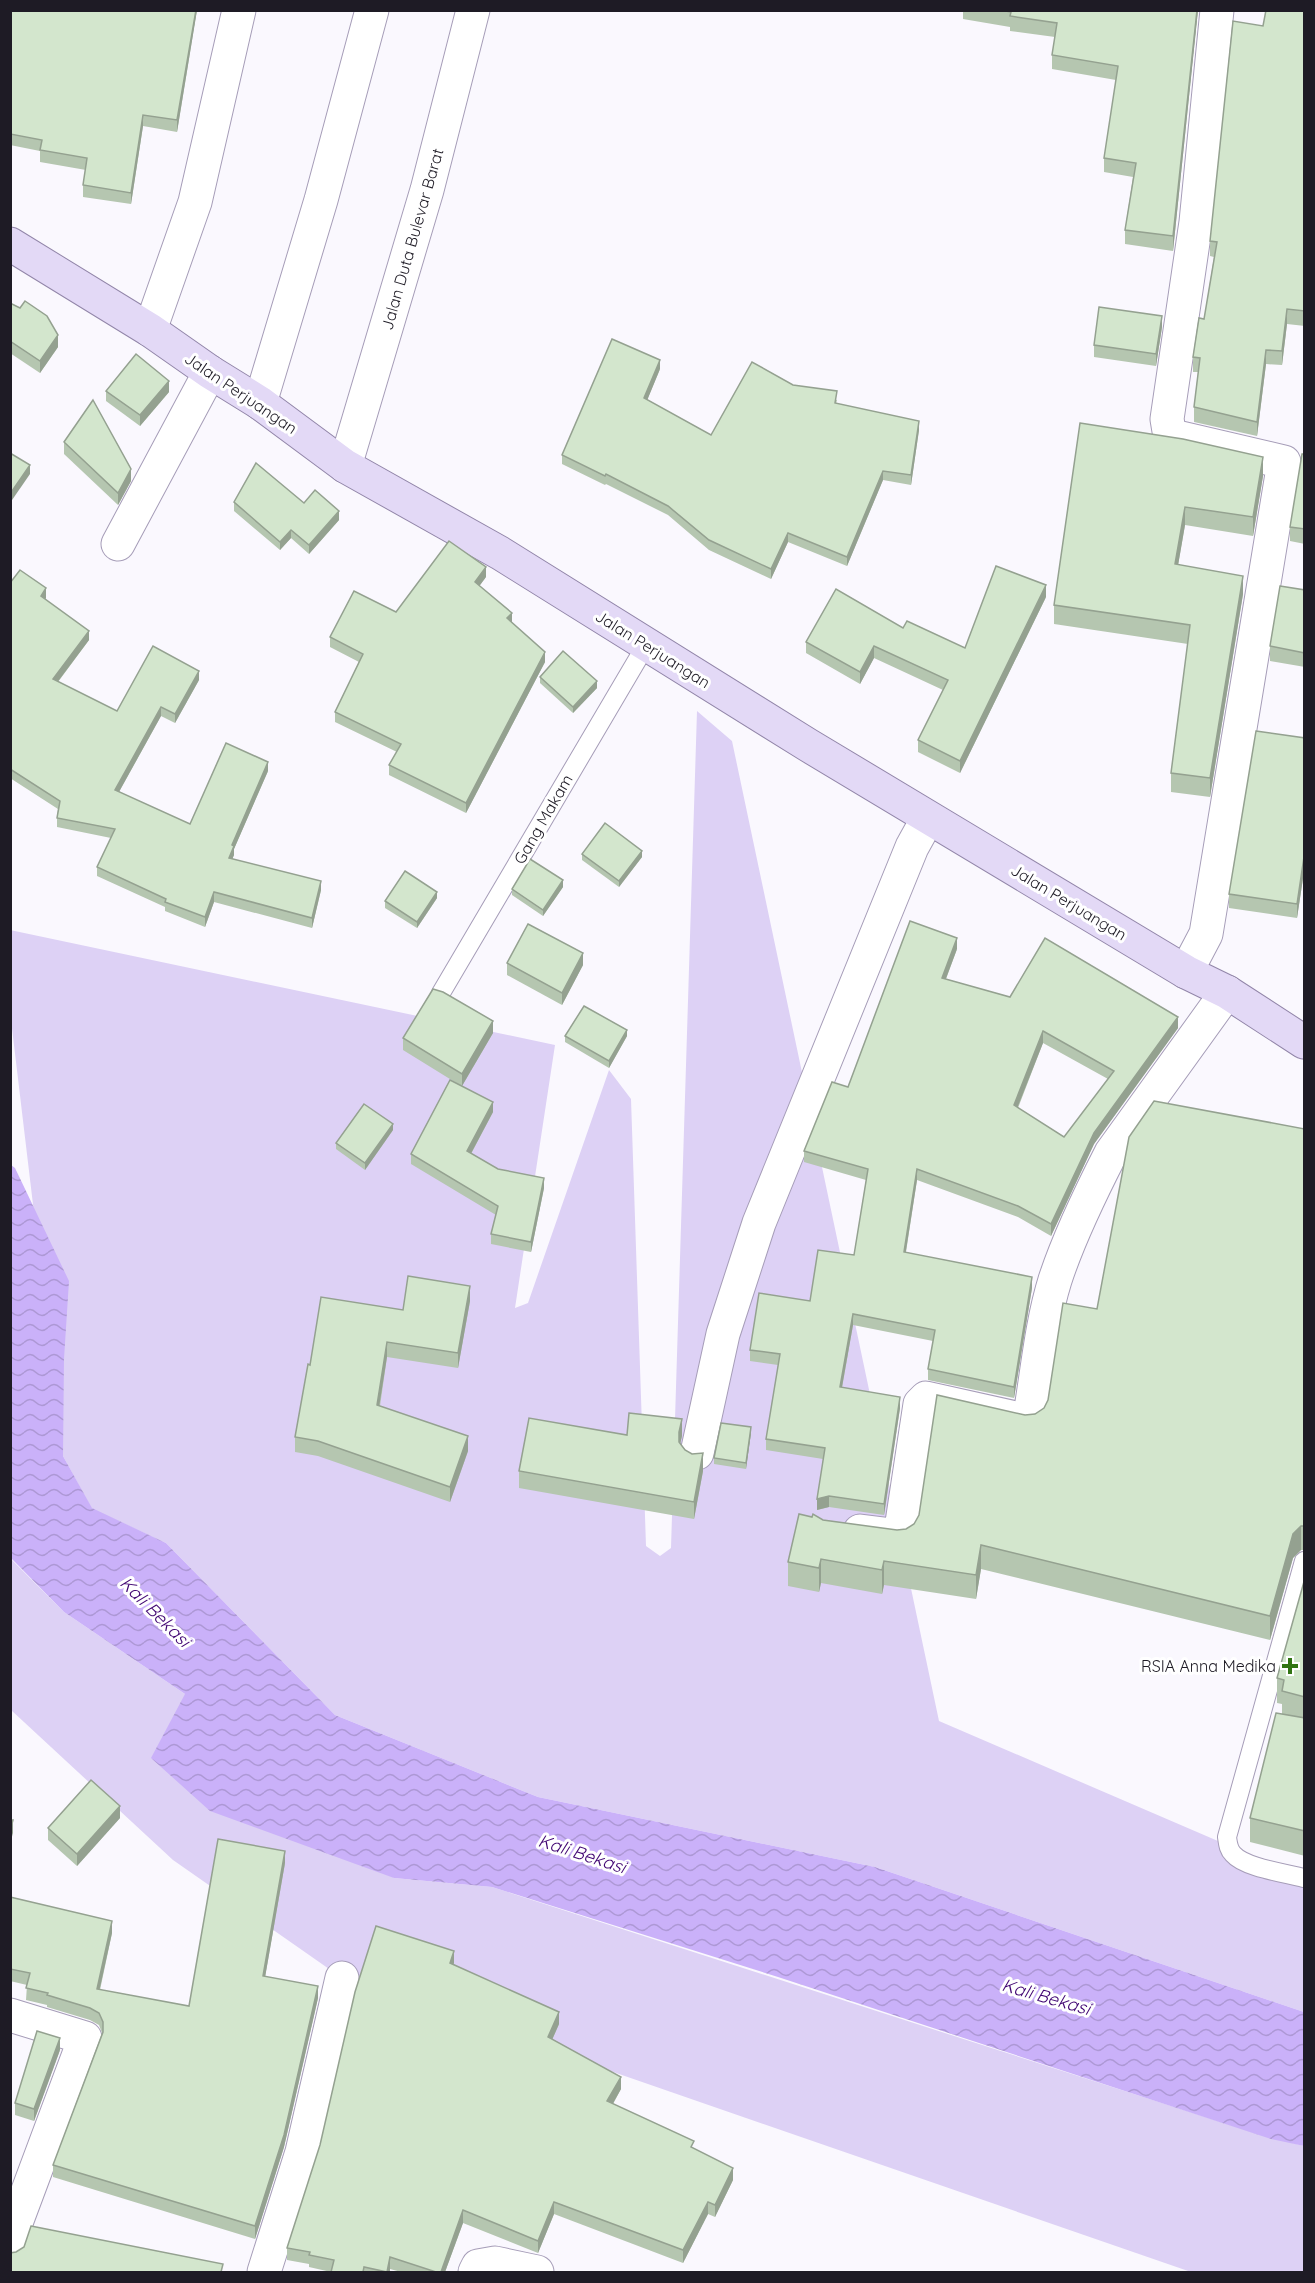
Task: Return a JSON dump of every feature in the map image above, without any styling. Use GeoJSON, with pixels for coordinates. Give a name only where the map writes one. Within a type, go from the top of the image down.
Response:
{"type":"FeatureCollection","features":[{"type":"Feature","properties":{"kind":"main road","name":"Jalan Perjuangan"},"geometry":{"type":"LineString","coordinates":[[10,244],[150,330],[210,372],[260,403],[345,466],[500,553],[928,818],[1186,972],[1227,992],[1305,1042]]}},
{"type":"Feature","properties":{"kind":"street"},"geometry":{"type":"LineString","coordinates":[[150,330],[195,202],[239,10]]}},
{"type":"Feature","properties":{"kind":"street"},"geometry":{"type":"LineString","coordinates":[[260,403],[321,200],[372,10]]}},
{"type":"Feature","properties":{"kind":"street","name":"Jalan Duta Bulevar Barat"},"geometry":{"type":"LineString","coordinates":[[345,466],[427,190],[472,10]]}},
{"type":"Feature","properties":{"kind":"street"},"geometry":{"type":"LineString","coordinates":[[1186,972],[1206,934],[1294,463],[1177,437],[1169,431],[1167,418],[1196,222],[1217,10]]}},
{"type":"Feature","properties":{"kind":"street"},"geometry":{"type":"LineString","coordinates":[[118,544],[210,372]]}},
{"type":"Feature","properties":{"kind":"street"},"geometry":{"type":"LineString","coordinates":[[697,1453],[723,1334],[759,1223],[912,847],[928,818]]}},
{"type":"Feature","properties":{"kind":"street"},"geometry":{"type":"LineString","coordinates":[[826,1526],[900,1536],[920,1404],[926,1398],[1029,1421],[1041,1345],[1055,1281],[1100,1175],[1111,1153],[1227,992]]}},
{"type":"Feature","properties":{"kind":"street"},"geometry":{"type":"LineString","coordinates":[[264,2272],[302,2152],[342,1978]]}},
{"type":"Feature","properties":{"kind":"street"},"geometry":{"type":"LineString","coordinates":[[10,2015],[85,2038],[14,2228],[10,2245]]}},
{"type":"Feature","properties":{"kind":"street"},"geometry":{"type":"LineString","coordinates":[[475,2272],[478,2266],[495,2263],[537,2272]]}},
{"type":"Feature","properties":{"kind":"lane","name":"Gang Makam"},"geometry":{"type":"LineString","coordinates":[[441,993],[646,645]]}},
{"type":"Feature","properties":{"kind":"lane"},"geometry":{"type":"LineString","coordinates":[[1305,1561],[1228,1830],[1228,1846],[1231,1853],[1246,1862],[1305,1878]]}},
{"type":"Feature","properties":{"kind":"lane"},"geometry":{"type":"LineString","coordinates":[[1259,1721],[1282,1726]]}},
{"type":"Feature","properties":{"kind":"shaded area"},"geometry":{"type":"Polygon","coordinates":[[[697,711],[732,741],[939,1721],[1304,1878],[1304,2012],[875,1867],[538,1797],[335,1715],[166,1543],[92,1509],[63,1456],[11,1020],[10,930],[555,1045],[515,1308],[528,1303],[609,1070],[631,1099],[646,1546],[660,1556],[671,1548],[697,711]]]}},
{"type":"Feature","properties":{"kind":"shaded area"},"geometry":{"type":"Polygon","coordinates":[[[10,1558],[64,1612],[185,1694],[394,1878],[492,1887],[1255,2133],[1304,2146],[1304,2272],[1191,2272],[342,1978],[173,1860],[11,1710],[10,1558]]]}},
{"type":"Feature","properties":{"kind":"water","name":"Kali Bekasi"},"geometry":{"type":"Polygon","coordinates":[[[11,1165],[15,1168],[69,1281],[64,1359],[63,1456],[92,1508],[166,1543],[335,1715],[538,1797],[875,1867],[1304,2012],[1304,2146],[1271,2139],[778,1977],[492,1887],[394,1878],[210,1811],[151,1758],[185,1694],[64,1612],[11,1558],[11,1165]]]}},
{"type":"Feature","properties":{"kind":"building"},"geometry":{"type":"Polygon","coordinates":[[[10,10],[196,10],[177,120],[143,115],[131,193],[83,185],[87,158],[40,150],[42,140],[10,134],[10,10]]]}},
{"type":"Feature","properties":{"kind":"building"},"geometry":{"type":"Polygon","coordinates":[[[1000,10],[1197,10],[1173,236],[1125,230],[1136,163],[1104,158],[1118,66],[1052,55],[1057,23],[1010,16],[1011,12],[1000,10]]]}},
{"type":"Feature","properties":{"kind":"building"},"geometry":{"type":"Polygon","coordinates":[[[1266,10],[1305,10],[1305,311],[1287,309],[1282,351],[1266,350],[1257,422],[1194,407],[1200,358],[1193,357],[1199,318],[1204,319],[1217,242],[1210,241],[1233,21],[1263,26],[1266,10]]]}},
{"type":"Feature","properties":{"kind":"building"},"geometry":{"type":"Polygon","coordinates":[[[25,301],[47,316],[58,335],[40,361],[10,341],[10,303],[20,308],[25,301]]]}},
{"type":"Feature","properties":{"kind":"building"},"geometry":{"type":"Polygon","coordinates":[[[1099,307],[1162,316],[1156,354],[1094,345],[1099,307]]]}},
{"type":"Feature","properties":{"kind":"building"},"geometry":{"type":"Polygon","coordinates":[[[612,339],[660,360],[644,398],[711,435],[752,362],[793,385],[837,391],[835,403],[919,421],[911,475],[883,471],[847,557],[788,533],[771,569],[709,540],[668,506],[606,474],[605,476],[562,455],[612,339]]]}},
{"type":"Feature","properties":{"kind":"building"},"geometry":{"type":"Polygon","coordinates":[[[136,354],[169,381],[140,415],[106,391],[136,354]]]}},
{"type":"Feature","properties":{"kind":"building"},"geometry":{"type":"Polygon","coordinates":[[[93,400],[131,469],[118,493],[64,442],[93,400]]]}},
{"type":"Feature","properties":{"kind":"building"},"geometry":{"type":"Polygon","coordinates":[[[1080,423],[1183,439],[1263,457],[1253,517],[1185,507],[1175,564],[1243,576],[1210,778],[1171,773],[1190,625],[1054,605],[1080,423]]]}},
{"type":"Feature","properties":{"kind":"building"},"geometry":{"type":"Polygon","coordinates":[[[10,453],[30,465],[10,494],[10,453]]]}},
{"type":"Feature","properties":{"kind":"building"},"geometry":{"type":"Polygon","coordinates":[[[1302,454],[1305,454],[1305,529],[1290,527],[1302,454]]]}},
{"type":"Feature","properties":{"kind":"building"},"geometry":{"type":"Polygon","coordinates":[[[256,463],[304,503],[315,490],[339,511],[309,545],[291,530],[280,542],[234,502],[256,463]]]}},
{"type":"Feature","properties":{"kind":"building"},"geometry":{"type":"Polygon","coordinates":[[[449,541],[486,567],[475,582],[512,613],[507,618],[545,652],[466,803],[389,765],[401,744],[335,712],[363,654],[330,637],[354,591],[396,612],[449,541]]]}},
{"type":"Feature","properties":{"kind":"building"},"geometry":{"type":"Polygon","coordinates":[[[996,566],[1046,585],[960,761],[918,740],[948,680],[874,646],[860,672],[806,642],[836,589],[903,628],[907,621],[965,648],[996,566]]]}},
{"type":"Feature","properties":{"kind":"building"},"geometry":{"type":"Polygon","coordinates":[[[20,570],[46,588],[41,596],[89,631],[53,679],[117,711],[153,646],[199,671],[175,714],[161,707],[115,790],[190,824],[226,743],[268,762],[232,845],[234,846],[229,858],[321,881],[312,918],[214,892],[205,917],[165,902],[166,899],[97,867],[115,829],[57,818],[60,801],[10,769],[10,583],[20,570]]]}},
{"type":"Feature","properties":{"kind":"building"},"geometry":{"type":"Polygon","coordinates":[[[1280,586],[1305,590],[1305,653],[1270,646],[1280,586]]]}},
{"type":"Feature","properties":{"kind":"building"},"geometry":{"type":"Polygon","coordinates":[[[563,651],[597,681],[573,707],[540,677],[563,651]]]}},
{"type":"Feature","properties":{"kind":"building"},"geometry":{"type":"Polygon","coordinates":[[[1256,731],[1305,738],[1305,850],[1297,904],[1229,894],[1256,731]]]}},
{"type":"Feature","properties":{"kind":"building"},"geometry":{"type":"Polygon","coordinates":[[[605,823],[642,851],[619,881],[582,854],[605,823]]]}},
{"type":"Feature","properties":{"kind":"building"},"geometry":{"type":"Polygon","coordinates":[[[530,859],[563,880],[543,910],[512,889],[530,859]]]}},
{"type":"Feature","properties":{"kind":"building"},"geometry":{"type":"Polygon","coordinates":[[[405,871],[437,892],[417,922],[385,901],[405,871]]]}},
{"type":"Feature","properties":{"kind":"building"},"geometry":{"type":"Polygon","coordinates":[[[910,921],[957,938],[942,978],[1010,997],[1045,938],[1178,1017],[1094,1133],[1051,1224],[1018,1206],[917,1169],[904,1252],[1032,1277],[1014,1387],[928,1369],[935,1330],[853,1314],[840,1387],[900,1397],[884,1504],[829,1496],[817,1499],[825,1448],[766,1439],[780,1354],[750,1350],[759,1293],[810,1301],[818,1250],[854,1255],[868,1169],[804,1151],[832,1082],[848,1087],[910,921]],[[1043,1031],[1014,1105],[1064,1137],[1114,1071],[1043,1031]]]}},
{"type":"Feature","properties":{"kind":"building"},"geometry":{"type":"Polygon","coordinates":[[[528,924],[583,953],[562,993],[507,963],[528,924]]]}},
{"type":"Feature","properties":{"kind":"building"},"geometry":{"type":"Polygon","coordinates":[[[433,989],[443,992],[493,1021],[462,1074],[403,1038],[433,989]]]}},
{"type":"Feature","properties":{"kind":"building"},"geometry":{"type":"Polygon","coordinates":[[[584,1006],[627,1030],[609,1061],[565,1036],[584,1006]]]}},
{"type":"Feature","properties":{"kind":"building"},"geometry":{"type":"Polygon","coordinates":[[[450,1080],[493,1102],[467,1151],[498,1169],[544,1178],[531,1242],[491,1234],[498,1206],[411,1154],[450,1080]]]}},
{"type":"Feature","properties":{"kind":"building"},"geometry":{"type":"Polygon","coordinates":[[[1154,1101],[1305,1129],[1305,1526],[1301,1526],[1293,1534],[1270,1616],[981,1545],[976,1575],[884,1561],[882,1570],[821,1559],[819,1568],[788,1562],[799,1514],[812,1517],[813,1514],[823,1520],[897,1530],[906,1529],[914,1524],[919,1515],[937,1395],[1025,1415],[1035,1414],[1044,1408],[1048,1400],[1063,1303],[1097,1309],[1129,1137],[1154,1101]]]}},
{"type":"Feature","properties":{"kind":"building"},"geometry":{"type":"Polygon","coordinates":[[[364,1104],[393,1124],[365,1163],[336,1143],[364,1104]]]}},
{"type":"Feature","properties":{"kind":"building"},"geometry":{"type":"Polygon","coordinates":[[[408,1276],[470,1286],[458,1353],[387,1342],[377,1405],[468,1436],[450,1487],[318,1441],[295,1437],[321,1297],[403,1310],[408,1276]]]}},
{"type":"Feature","properties":{"kind":"building"},"geometry":{"type":"Polygon","coordinates":[[[629,1413],[682,1419],[679,1442],[685,1450],[692,1454],[703,1453],[694,1502],[519,1471],[529,1418],[627,1435],[629,1413]]]}},
{"type":"Feature","properties":{"kind":"building"},"geometry":{"type":"Polygon","coordinates":[[[721,1423],[751,1427],[746,1463],[714,1458],[721,1423]]]}},
{"type":"Feature","properties":{"kind":"building"},"geometry":{"type":"Polygon","coordinates":[[[1305,1578],[1305,1697],[1282,1691],[1284,1680],[1277,1678],[1305,1578]]]}},
{"type":"Feature","properties":{"kind":"building"},"geometry":{"type":"Polygon","coordinates":[[[1276,1713],[1305,1718],[1305,1831],[1250,1818],[1276,1713]]]}},
{"type":"Feature","properties":{"kind":"building"},"geometry":{"type":"Polygon","coordinates":[[[91,1780],[120,1806],[77,1854],[48,1828],[91,1780]]]}},
{"type":"Feature","properties":{"kind":"building"},"geometry":{"type":"Polygon","coordinates":[[[218,1839],[285,1851],[263,1976],[318,1986],[284,2135],[255,2226],[53,2165],[103,2032],[103,2022],[99,2013],[90,2008],[26,1988],[30,1973],[10,1969],[10,1897],[112,1921],[97,1989],[189,2006],[218,1839]]]}},
{"type":"Feature","properties":{"kind":"building"},"geometry":{"type":"Polygon","coordinates":[[[376,1926],[454,1951],[450,1963],[559,2012],[548,2037],[621,2077],[607,2101],[694,2141],[691,2147],[733,2168],[715,2205],[708,2202],[683,2250],[554,2202],[538,2241],[463,2210],[441,2272],[390,2257],[387,2272],[364,2267],[363,2272],[331,2272],[334,2260],[309,2255],[310,2252],[287,2248],[320,2145],[355,1992],[376,1926]]]}},
{"type":"Feature","properties":{"kind":"building"},"geometry":{"type":"Polygon","coordinates":[[[37,2031],[60,2038],[34,2109],[15,2103],[37,2031]]]}},
{"type":"Feature","properties":{"kind":"building"},"geometry":{"type":"Polygon","coordinates":[[[31,2226],[223,2264],[221,2272],[10,2272],[10,2253],[24,2247],[31,2226]]]}},
{"type":"Feature","properties":{"kind":"place","name":"RSIA Anna Medika"},"geometry":{"type":"Point","coordinates":[1290,1666]}}]}
